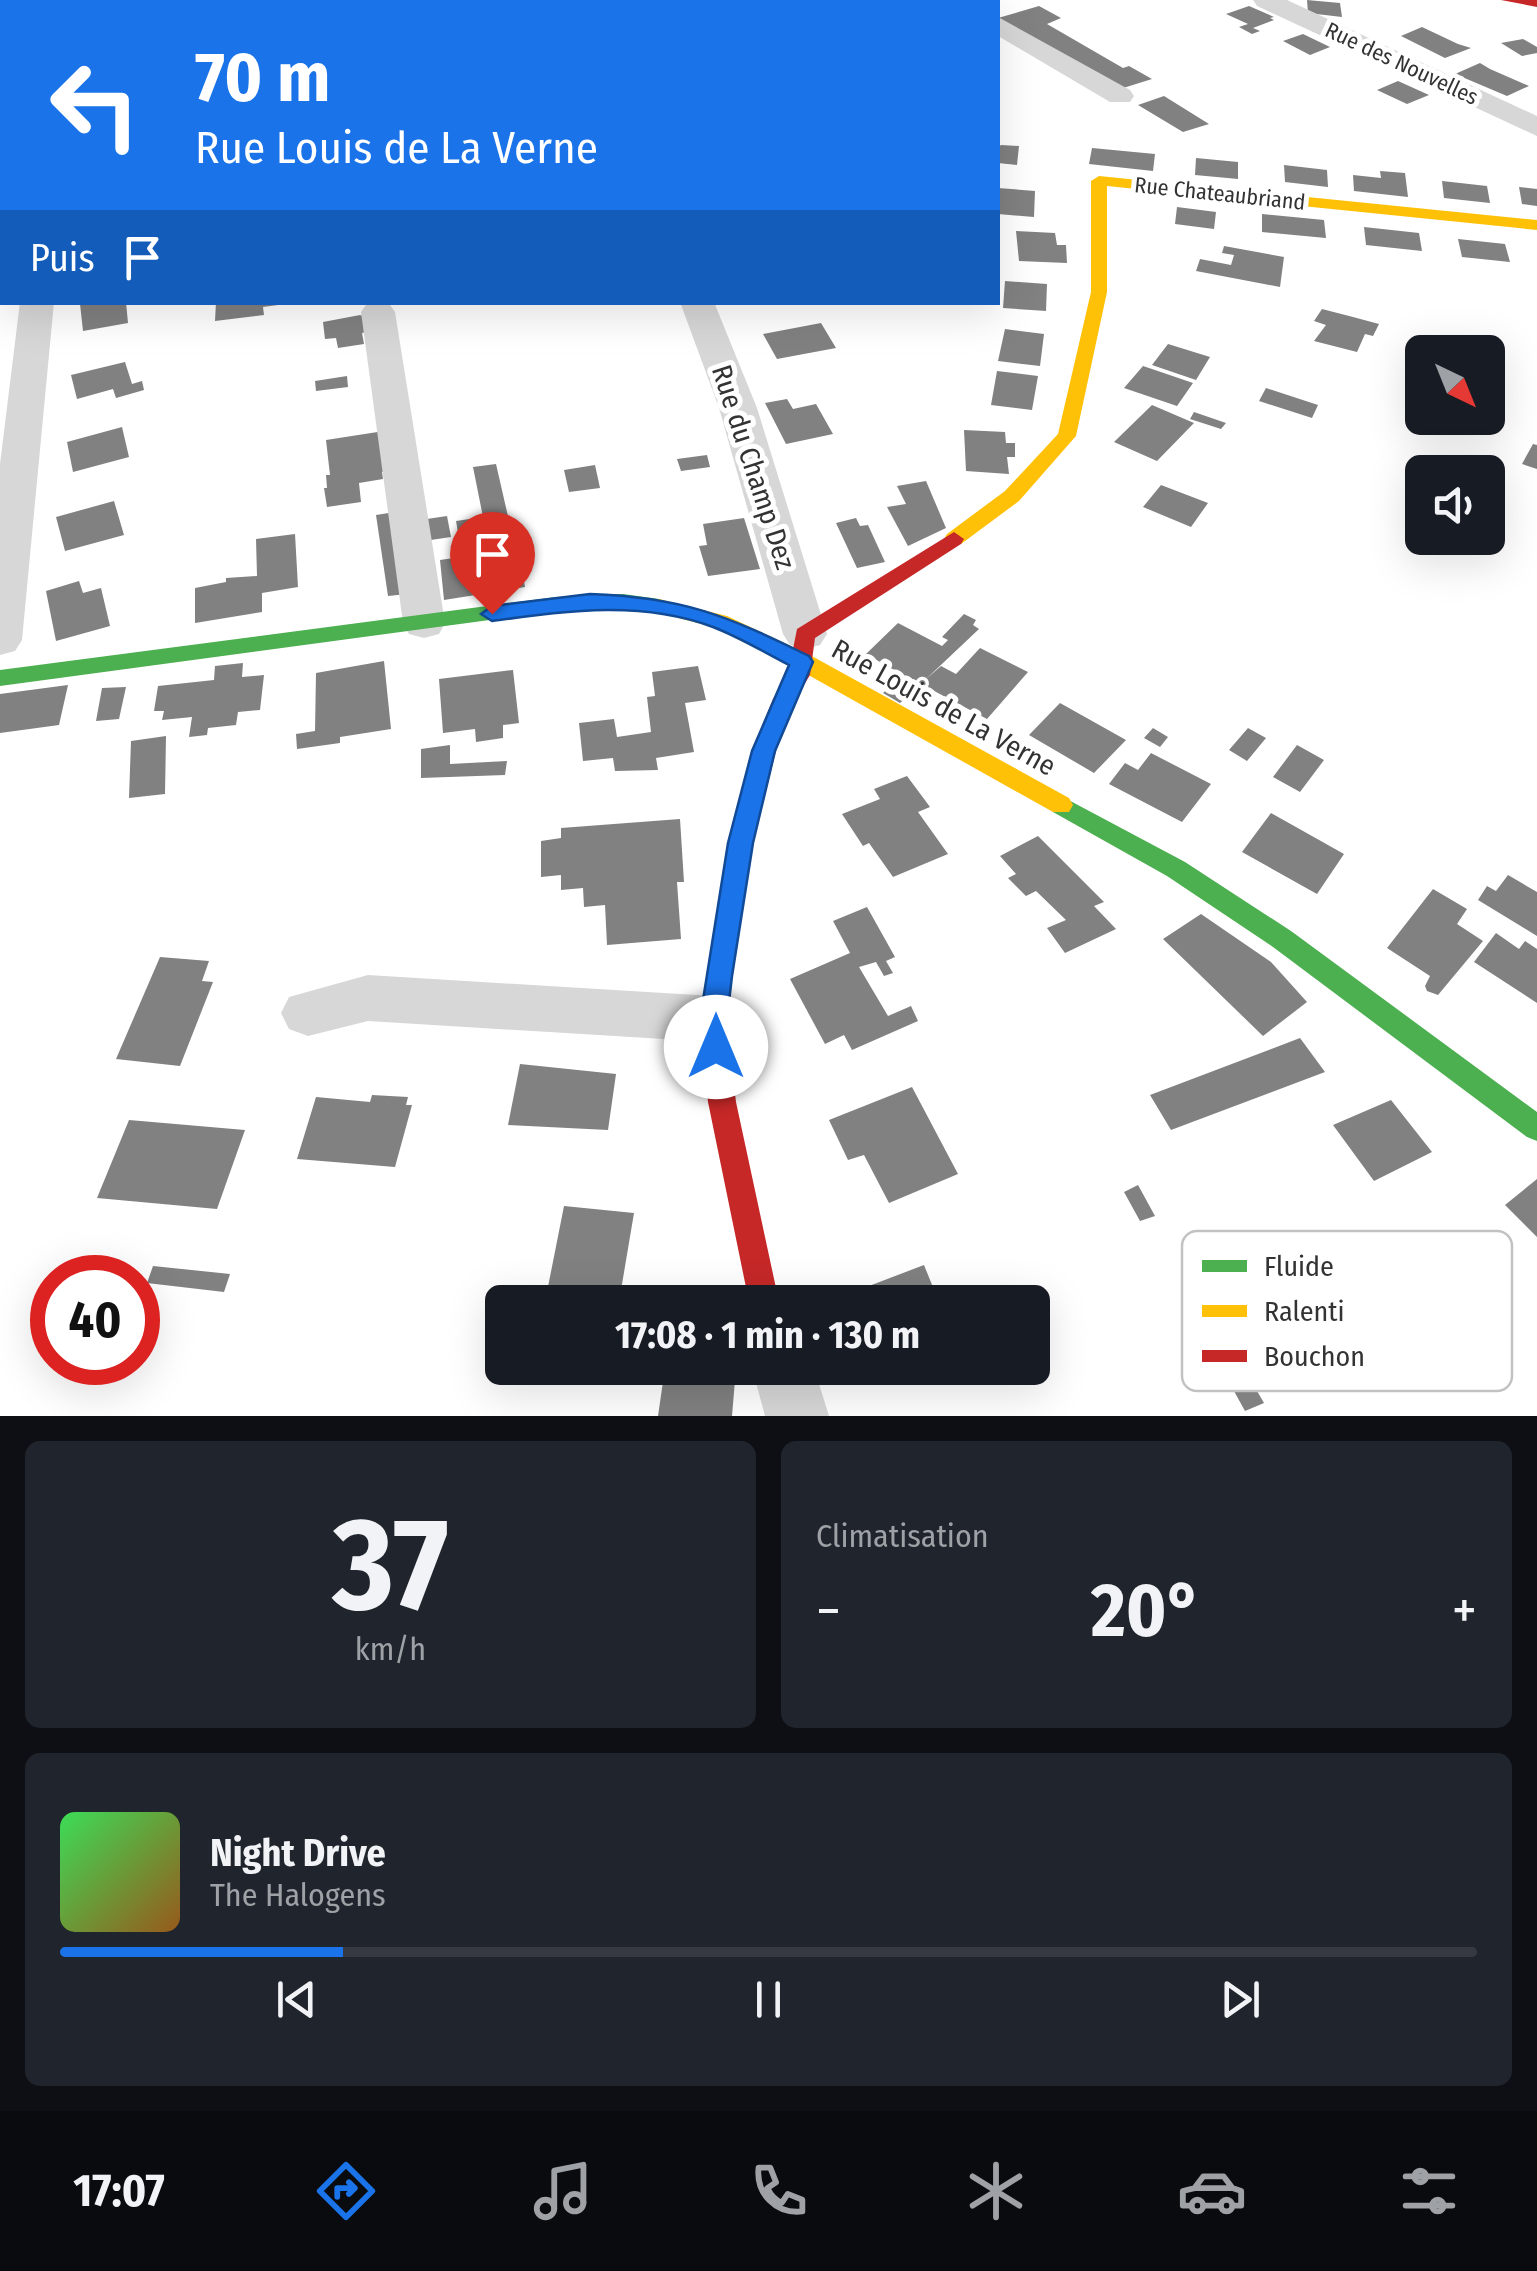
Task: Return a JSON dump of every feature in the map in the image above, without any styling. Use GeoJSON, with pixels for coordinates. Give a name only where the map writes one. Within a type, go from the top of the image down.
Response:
{"type":"FeatureCollection","features":[{"type":"Feature","properties":{"kind":"street","name":"Rue des Nouvelles"},"geometry":{"type":"LineString","coordinates":[[1266,0],[1537,127]]}},
{"type":"Feature","properties":{"kind":"street"},"geometry":{"type":"LineString","coordinates":[[1508,0],[1537,3]]}},
{"type":"Feature","properties":{"kind":"street"},"geometry":{"type":"LineString","coordinates":[[1000,26],[1120,96]]}},
{"type":"Feature","properties":{"kind":"street","name":"Rue Chateaubriand"},"geometry":{"type":"LineString","coordinates":[[803,648],[982,521],[1023,486],[1067,436],[1099,292],[1099,181],[1537,225]]}},
{"type":"Feature","properties":{"kind":"street"},"geometry":{"type":"LineString","coordinates":[[0,640],[37,305]]}},
{"type":"Feature","properties":{"kind":"street","name":"Rue du Champ Dez"},"geometry":{"type":"LineString","coordinates":[[698,305],[738,408],[803,648]]}},
{"type":"Feature","properties":{"kind":"street"},"geometry":{"type":"LineString","coordinates":[[378,312],[424,623]]}},
{"type":"Feature","properties":{"kind":"street","name":"Rue Louis de La Verne"},"geometry":{"type":"LineString","coordinates":[[0,678],[556,604],[650,603],[719,621],[803,648],[1176,869],[1282,939],[1537,1128]]}},
{"type":"Feature","properties":{"kind":"street"},"geometry":{"type":"LineString","coordinates":[[760,1285],[722,1102],[714,1019],[745,824],[764,751],[803,648]]}},
{"type":"Feature","properties":{"kind":"street"},"geometry":{"type":"LineString","coordinates":[[308,1013],[368,998],[714,1019]]}},
{"type":"Feature","properties":{"kind":"street"},"geometry":{"type":"LineString","coordinates":[[787,1385],[797,1416]]}},
{"type":"Feature","properties":{"kind":"building"},"geometry":{"type":"Polygon","coordinates":[[[1307,0],[1340,3],[1342,17],[1308,13],[1307,0]]]}},
{"type":"Feature","properties":{"kind":"building"},"geometry":{"type":"Polygon","coordinates":[[[1039,6],[1061,18],[1047,24],[1123,68],[1129,66],[1152,79],[1120,89],[1000,17],[1039,6]]]}},
{"type":"Feature","properties":{"kind":"building"},"geometry":{"type":"Polygon","coordinates":[[[1249,6],[1274,20],[1253,28],[1260,31],[1252,34],[1239,27],[1248,24],[1226,14],[1249,6]]]}},
{"type":"Feature","properties":{"kind":"building"},"geometry":{"type":"Polygon","coordinates":[[[1422,27],[1471,48],[1445,58],[1401,36],[1422,27]]]}},
{"type":"Feature","properties":{"kind":"building"},"geometry":{"type":"Polygon","coordinates":[[[1303,34],[1330,47],[1310,55],[1283,41],[1303,34]]]}},
{"type":"Feature","properties":{"kind":"building"},"geometry":{"type":"Polygon","coordinates":[[[1523,39],[1537,47],[1537,53],[1522,56],[1501,43],[1523,39]]]}},
{"type":"Feature","properties":{"kind":"building"},"geometry":{"type":"Polygon","coordinates":[[[1480,63],[1529,86],[1507,96],[1455,74],[1480,63]]]}},
{"type":"Feature","properties":{"kind":"building"},"geometry":{"type":"Polygon","coordinates":[[[1398,81],[1429,95],[1407,104],[1377,90],[1398,81]]]}},
{"type":"Feature","properties":{"kind":"building"},"geometry":{"type":"Polygon","coordinates":[[[1164,96],[1209,124],[1183,132],[1138,105],[1164,96]]]}},
{"type":"Feature","properties":{"kind":"building"},"geometry":{"type":"Polygon","coordinates":[[[1000,146],[1019,146],[1017,165],[1000,163],[1000,146]]]}},
{"type":"Feature","properties":{"kind":"building"},"geometry":{"type":"Polygon","coordinates":[[[1092,148],[1155,154],[1153,171],[1089,164],[1092,148]]]}},
{"type":"Feature","properties":{"kind":"building"},"geometry":{"type":"Polygon","coordinates":[[[1196,158],[1238,162],[1238,179],[1195,175],[1196,158]]]}},
{"type":"Feature","properties":{"kind":"building"},"geometry":{"type":"Polygon","coordinates":[[[1284,165],[1327,170],[1328,187],[1285,182],[1284,165]]]}},
{"type":"Feature","properties":{"kind":"building"},"geometry":{"type":"Polygon","coordinates":[[[1380,171],[1405,173],[1408,197],[1354,191],[1353,175],[1381,178],[1380,171]]]}},
{"type":"Feature","properties":{"kind":"building"},"geometry":{"type":"Polygon","coordinates":[[[1442,181],[1487,186],[1490,203],[1444,198],[1442,181]]]}},
{"type":"Feature","properties":{"kind":"building"},"geometry":{"type":"Polygon","coordinates":[[[1519,187],[1537,189],[1537,206],[1522,204],[1519,187]]]}},
{"type":"Feature","properties":{"kind":"building"},"geometry":{"type":"Polygon","coordinates":[[[1000,188],[1035,191],[1034,217],[1000,214],[1000,188]]]}},
{"type":"Feature","properties":{"kind":"building"},"geometry":{"type":"Polygon","coordinates":[[[1177,207],[1216,212],[1214,229],[1175,224],[1177,207]]]}},
{"type":"Feature","properties":{"kind":"building"},"geometry":{"type":"Polygon","coordinates":[[[1262,214],[1324,220],[1326,238],[1262,232],[1262,214]]]}},
{"type":"Feature","properties":{"kind":"building"},"geometry":{"type":"Polygon","coordinates":[[[1364,227],[1419,233],[1422,251],[1366,245],[1364,227]]]}},
{"type":"Feature","properties":{"kind":"building"},"geometry":{"type":"Polygon","coordinates":[[[1016,231],[1055,233],[1057,245],[1066,245],[1067,263],[1019,261],[1016,231]]]}},
{"type":"Feature","properties":{"kind":"building"},"geometry":{"type":"Polygon","coordinates":[[[1458,239],[1505,244],[1510,262],[1462,257],[1458,239]]]}},
{"type":"Feature","properties":{"kind":"building"},"geometry":{"type":"Polygon","coordinates":[[[1224,246],[1284,257],[1280,287],[1196,271],[1200,259],[1231,265],[1234,255],[1222,253],[1224,246]]]}},
{"type":"Feature","properties":{"kind":"building"},"geometry":{"type":"Polygon","coordinates":[[[1005,281],[1047,284],[1046,311],[1003,308],[1005,281]]]}},
{"type":"Feature","properties":{"kind":"building"},"geometry":{"type":"Polygon","coordinates":[[[80,305],[126,305],[128,323],[83,331],[80,305]]]}},
{"type":"Feature","properties":{"kind":"building"},"geometry":{"type":"Polygon","coordinates":[[[216,305],[278,305],[263,307],[264,315],[215,321],[216,305]]]}},
{"type":"Feature","properties":{"kind":"building"},"geometry":{"type":"Polygon","coordinates":[[[1322,309],[1379,324],[1373,336],[1365,334],[1357,352],[1314,341],[1326,325],[1314,321],[1322,309]]]}},
{"type":"Feature","properties":{"kind":"building"},"geometry":{"type":"Polygon","coordinates":[[[366,317],[368,332],[362,333],[364,344],[338,348],[336,338],[325,339],[323,322],[366,317]]]}},
{"type":"Feature","properties":{"kind":"building"},"geometry":{"type":"Polygon","coordinates":[[[821,323],[836,348],[777,359],[763,334],[821,323]]]}},
{"type":"Feature","properties":{"kind":"building"},"geometry":{"type":"Polygon","coordinates":[[[1005,329],[1044,334],[1040,366],[998,361],[1005,329]]]}},
{"type":"Feature","properties":{"kind":"building"},"geometry":{"type":"Polygon","coordinates":[[[1168,344],[1210,357],[1196,380],[1152,365],[1168,344]]]}},
{"type":"Feature","properties":{"kind":"building"},"geometry":{"type":"Polygon","coordinates":[[[125,362],[132,384],[142,381],[144,390],[116,398],[113,389],[77,399],[71,375],[125,362]]]}},
{"type":"Feature","properties":{"kind":"building"},"geometry":{"type":"Polygon","coordinates":[[[1143,366],[1193,383],[1177,406],[1124,388],[1143,366]]]}},
{"type":"Feature","properties":{"kind":"building"},"geometry":{"type":"Polygon","coordinates":[[[997,371],[1038,376],[1032,410],[991,405],[997,371]]]}},
{"type":"Feature","properties":{"kind":"building"},"geometry":{"type":"Polygon","coordinates":[[[347,376],[348,387],[316,391],[315,381],[347,376]]]}},
{"type":"Feature","properties":{"kind":"building"},"geometry":{"type":"Polygon","coordinates":[[[1266,388],[1318,405],[1312,418],[1259,401],[1266,388]]]}},
{"type":"Feature","properties":{"kind":"building"},"geometry":{"type":"Polygon","coordinates":[[[787,399],[793,409],[816,404],[833,434],[786,444],[765,403],[787,399]]]}},
{"type":"Feature","properties":{"kind":"building"},"geometry":{"type":"Polygon","coordinates":[[[1152,405],[1194,423],[1157,461],[1114,442],[1152,405]]]}},
{"type":"Feature","properties":{"kind":"building"},"geometry":{"type":"Polygon","coordinates":[[[1194,412],[1226,423],[1221,429],[1190,419],[1194,412]]]}},
{"type":"Feature","properties":{"kind":"building"},"geometry":{"type":"Polygon","coordinates":[[[122,427],[129,457],[73,472],[67,442],[122,427]]]}},
{"type":"Feature","properties":{"kind":"building"},"geometry":{"type":"Polygon","coordinates":[[[964,430],[1005,432],[1006,443],[1015,443],[1015,457],[1007,457],[1009,474],[966,471],[964,430]]]}},
{"type":"Feature","properties":{"kind":"building"},"geometry":{"type":"Polygon","coordinates":[[[384,431],[390,470],[382,472],[383,479],[359,483],[361,502],[327,507],[324,488],[326,475],[330,475],[326,440],[384,431]]]}},
{"type":"Feature","properties":{"kind":"building"},"geometry":{"type":"Polygon","coordinates":[[[1533,444],[1537,445],[1537,469],[1522,464],[1533,444]]]}},
{"type":"Feature","properties":{"kind":"building"},"geometry":{"type":"Polygon","coordinates":[[[707,455],[710,467],[681,471],[677,459],[707,455]]]}},
{"type":"Feature","properties":{"kind":"building"},"geometry":{"type":"Polygon","coordinates":[[[496,464],[510,525],[488,529],[497,551],[518,548],[525,587],[444,600],[440,560],[481,554],[476,536],[459,538],[456,521],[483,517],[473,467],[496,464]]]}},
{"type":"Feature","properties":{"kind":"building"},"geometry":{"type":"Polygon","coordinates":[[[595,465],[600,488],[569,492],[564,470],[595,465]]]}},
{"type":"Feature","properties":{"kind":"building"},"geometry":{"type":"Polygon","coordinates":[[[926,481],[946,528],[908,546],[887,507],[906,504],[897,486],[926,481]]]}},
{"type":"Feature","properties":{"kind":"building"},"geometry":{"type":"Polygon","coordinates":[[[1161,485],[1208,503],[1191,527],[1143,507],[1161,485]]]}},
{"type":"Feature","properties":{"kind":"building"},"geometry":{"type":"Polygon","coordinates":[[[114,501],[124,535],[65,551],[56,517],[114,501]]]}},
{"type":"Feature","properties":{"kind":"building"},"geometry":{"type":"Polygon","coordinates":[[[395,512],[407,594],[388,596],[376,515],[395,512]]]}},
{"type":"Feature","properties":{"kind":"building"},"geometry":{"type":"Polygon","coordinates":[[[447,516],[451,537],[424,541],[420,520],[447,516]]]}},
{"type":"Feature","properties":{"kind":"building"},"geometry":{"type":"Polygon","coordinates":[[[744,518],[760,569],[708,576],[699,546],[707,545],[703,524],[744,518]]]}},
{"type":"Feature","properties":{"kind":"building"},"geometry":{"type":"Polygon","coordinates":[[[856,518],[860,526],[868,525],[885,562],[857,568],[836,523],[856,518]]]}},
{"type":"Feature","properties":{"kind":"building"},"geometry":{"type":"Polygon","coordinates":[[[295,534],[298,587],[262,593],[262,612],[195,623],[195,588],[226,582],[226,578],[257,576],[256,539],[295,534]]]}},
{"type":"Feature","properties":{"kind":"building"},"geometry":{"type":"Polygon","coordinates":[[[79,581],[83,593],[101,588],[110,626],[56,641],[46,591],[79,581]]]}},
{"type":"Feature","properties":{"kind":"building"},"geometry":{"type":"Polygon","coordinates":[[[964,614],[976,620],[973,625],[979,629],[925,680],[941,666],[956,674],[980,648],[1028,672],[987,719],[921,684],[900,703],[883,693],[903,675],[866,654],[898,623],[942,646],[948,640],[942,637],[964,614]]]}},
{"type":"Feature","properties":{"kind":"building"},"geometry":{"type":"Polygon","coordinates":[[[384,661],[391,729],[340,737],[340,743],[297,749],[296,734],[315,731],[316,673],[384,661]]]}},
{"type":"Feature","properties":{"kind":"building"},"geometry":{"type":"Polygon","coordinates":[[[243,663],[242,677],[264,675],[260,710],[238,712],[236,725],[208,728],[207,735],[189,737],[192,717],[162,720],[164,711],[154,711],[158,686],[214,680],[215,666],[243,663]]]}},
{"type":"Feature","properties":{"kind":"building"},"geometry":{"type":"Polygon","coordinates":[[[698,666],[706,700],[685,703],[694,752],[656,758],[658,770],[615,771],[613,758],[583,761],[579,723],[614,719],[617,737],[651,732],[647,697],[655,696],[652,672],[698,666]]]}},
{"type":"Feature","properties":{"kind":"building"},"geometry":{"type":"Polygon","coordinates":[[[513,670],[519,723],[503,725],[503,738],[476,742],[475,729],[443,733],[439,679],[513,670]]]}},
{"type":"Feature","properties":{"kind":"building"},"geometry":{"type":"Polygon","coordinates":[[[68,685],[59,725],[0,733],[0,694],[68,685]]]}},
{"type":"Feature","properties":{"kind":"building"},"geometry":{"type":"Polygon","coordinates":[[[126,687],[119,719],[96,721],[102,688],[126,687]]]}},
{"type":"Feature","properties":{"kind":"building"},"geometry":{"type":"Polygon","coordinates":[[[1060,703],[1126,740],[1094,773],[1029,735],[1060,703]]]}},
{"type":"Feature","properties":{"kind":"building"},"geometry":{"type":"Polygon","coordinates":[[[1153,728],[1168,737],[1160,747],[1144,738],[1153,728]]]}},
{"type":"Feature","properties":{"kind":"building"},"geometry":{"type":"Polygon","coordinates":[[[1248,728],[1266,738],[1247,761],[1229,750],[1248,728]]]}},
{"type":"Feature","properties":{"kind":"building"},"geometry":{"type":"Polygon","coordinates":[[[166,736],[165,794],[129,798],[131,741],[166,736]]]}},
{"type":"Feature","properties":{"kind":"building"},"geometry":{"type":"Polygon","coordinates":[[[450,745],[450,764],[507,761],[505,775],[421,778],[421,749],[450,745]]]}},
{"type":"Feature","properties":{"kind":"building"},"geometry":{"type":"Polygon","coordinates":[[[1297,745],[1324,760],[1300,792],[1273,777],[1297,745]]]}},
{"type":"Feature","properties":{"kind":"building"},"geometry":{"type":"Polygon","coordinates":[[[1151,753],[1211,784],[1182,822],[1109,784],[1125,763],[1138,770],[1151,753]]]}},
{"type":"Feature","properties":{"kind":"building"},"geometry":{"type":"Polygon","coordinates":[[[907,776],[930,807],[918,812],[948,854],[893,877],[869,843],[863,846],[842,814],[880,799],[874,789],[907,776]]]}},
{"type":"Feature","properties":{"kind":"building"},"geometry":{"type":"Polygon","coordinates":[[[1271,813],[1344,854],[1317,894],[1242,852],[1271,813]]]}},
{"type":"Feature","properties":{"kind":"building"},"geometry":{"type":"Polygon","coordinates":[[[680,819],[684,882],[677,882],[681,939],[607,945],[605,905],[584,907],[583,888],[561,890],[561,875],[541,877],[541,841],[561,838],[561,828],[680,819]]]}},
{"type":"Feature","properties":{"kind":"building"},"geometry":{"type":"Polygon","coordinates":[[[1038,836],[1104,902],[1094,906],[1116,929],[1065,953],[1047,928],[1066,920],[1036,891],[1026,896],[1008,878],[1016,874],[1000,856],[1038,836]]]}},
{"type":"Feature","properties":{"kind":"building"},"geometry":{"type":"Polygon","coordinates":[[[1508,875],[1537,892],[1537,936],[1478,900],[1487,886],[1496,891],[1508,875]]]}},
{"type":"Feature","properties":{"kind":"building"},"geometry":{"type":"Polygon","coordinates":[[[1433,889],[1467,909],[1457,924],[1483,941],[1438,995],[1427,991],[1430,976],[1387,948],[1433,889]]]}},
{"type":"Feature","properties":{"kind":"building"},"geometry":{"type":"Polygon","coordinates":[[[867,907],[895,957],[886,961],[893,973],[884,976],[876,962],[859,967],[888,1016],[911,1006],[918,1021],[852,1050],[844,1035],[825,1044],[790,979],[850,953],[833,921],[867,907]]]}},
{"type":"Feature","properties":{"kind":"building"},"geometry":{"type":"Polygon","coordinates":[[[1201,914],[1271,962],[1307,1002],[1263,1036],[1163,939],[1201,914]]]}},
{"type":"Feature","properties":{"kind":"building"},"geometry":{"type":"Polygon","coordinates":[[[1496,933],[1519,949],[1525,941],[1537,949],[1537,1003],[1474,962],[1496,933]]]}},
{"type":"Feature","properties":{"kind":"building"},"geometry":{"type":"Polygon","coordinates":[[[160,957],[209,961],[202,981],[213,982],[180,1066],[116,1059],[160,957]]]}},
{"type":"Feature","properties":{"kind":"building"},"geometry":{"type":"Polygon","coordinates":[[[1300,1038],[1325,1072],[1171,1130],[1150,1095],[1300,1038]]]}},
{"type":"Feature","properties":{"kind":"building"},"geometry":{"type":"Polygon","coordinates":[[[520,1064],[616,1074],[608,1130],[508,1125],[520,1064]]]}},
{"type":"Feature","properties":{"kind":"building"},"geometry":{"type":"Polygon","coordinates":[[[912,1087],[958,1174],[889,1203],[864,1155],[848,1160],[829,1120],[912,1087]]]}},
{"type":"Feature","properties":{"kind":"building"},"geometry":{"type":"Polygon","coordinates":[[[372,1095],[408,1097],[406,1105],[412,1105],[395,1167],[297,1159],[316,1097],[370,1102],[372,1095]]]}},
{"type":"Feature","properties":{"kind":"building"},"geometry":{"type":"Polygon","coordinates":[[[1391,1100],[1432,1152],[1374,1181],[1333,1125],[1391,1100]]]}},
{"type":"Feature","properties":{"kind":"building"},"geometry":{"type":"Polygon","coordinates":[[[129,1120],[245,1130],[217,1209],[97,1198],[129,1120]]]}},
{"type":"Feature","properties":{"kind":"building"},"geometry":{"type":"Polygon","coordinates":[[[1537,1179],[1537,1237],[1505,1205],[1537,1179]]]}},
{"type":"Feature","properties":{"kind":"building"},"geometry":{"type":"Polygon","coordinates":[[[1138,1185],[1155,1216],[1140,1221],[1124,1192],[1138,1185]]]}},
{"type":"Feature","properties":{"kind":"building"},"geometry":{"type":"Polygon","coordinates":[[[564,1206],[634,1213],[622,1285],[548,1285],[564,1206]]]}},
{"type":"Feature","properties":{"kind":"building"},"geometry":{"type":"Polygon","coordinates":[[[924,1265],[932,1285],[872,1285],[924,1265]]]}},
{"type":"Feature","properties":{"kind":"building"},"geometry":{"type":"Polygon","coordinates":[[[160,1267],[230,1274],[224,1292],[160,1285],[160,1267]]]}},
{"type":"Feature","properties":{"kind":"building"},"geometry":{"type":"Polygon","coordinates":[[[663,1385],[735,1385],[732,1416],[658,1416],[663,1385]]]}},
{"type":"Feature","properties":{"kind":"building"},"geometry":{"type":"Polygon","coordinates":[[[1234,1391],[1257,1391],[1264,1403],[1245,1411],[1234,1391]]]}},
{"type":"Feature","properties":{"kind":"traffic: fast"},"geometry":{"type":"LineString","coordinates":[[0,678],[556,604],[623,601],[659,606]]}},
{"type":"Feature","properties":{"kind":"traffic: fast"},"geometry":{"type":"LineString","coordinates":[[1061,805],[1176,869],[1282,939],[1537,1128]]}},
{"type":"Feature","properties":{"kind":"traffic: slow"},"geometry":{"type":"LineString","coordinates":[[954,539],[1012,496],[1067,436],[1099,292],[1099,181],[1537,225]]}},
{"type":"Feature","properties":{"kind":"traffic: slow"},"geometry":{"type":"LineString","coordinates":[[659,606],[719,621],[802,661],[1061,805]]}},
{"type":"Feature","properties":{"kind":"traffic: jam"},"geometry":{"type":"LineString","coordinates":[[1508,0],[1537,3]]}},
{"type":"Feature","properties":{"kind":"traffic: jam"},"geometry":{"type":"LineString","coordinates":[[760,1285],[722,1102],[713,1019],[741,843],[764,751],[784,699],[799,675],[805,634],[954,539]]}},
{"type":"Feature","properties":{"kind":"route"},"geometry":{"type":"LineString","coordinates":[[492,614],[590,601],[650,603],[719,621],[802,662],[764,751],[741,843],[718,976],[716,1047]]}}]}
